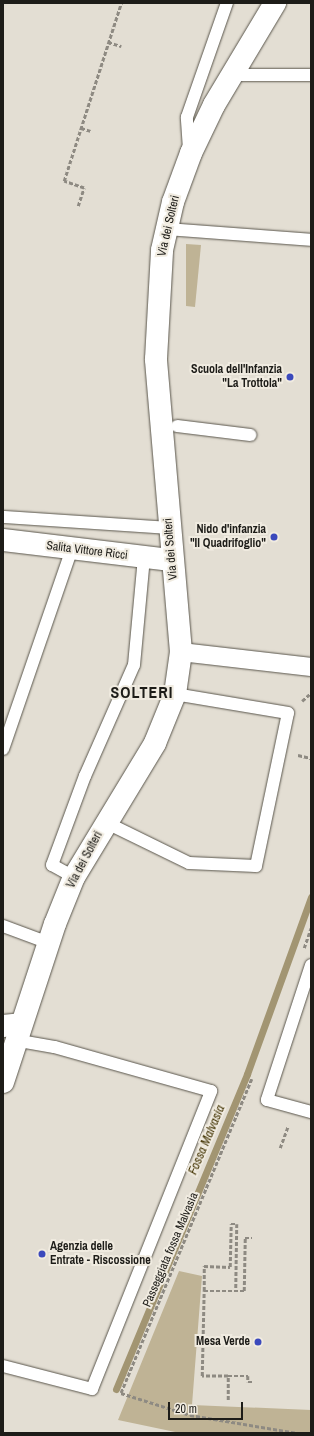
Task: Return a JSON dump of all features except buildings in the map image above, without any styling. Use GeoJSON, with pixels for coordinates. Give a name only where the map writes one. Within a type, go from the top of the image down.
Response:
{"type":"FeatureCollection","features":[{"type":"Feature","properties":{"kind":"street","name":"Via dei Solteri"},"geometry":{"type":"LineString","coordinates":[[3,1082],[14,1030],[74,877],[105,822],[155,742],[175,694],[180,652],[168,528],[156,360],[160,272],[166,229],[190,156],[231,75],[275,3]]}},
{"type":"Feature","properties":{"kind":"street","name":"Salita Vittore Ricci"},"geometry":{"type":"LineString","coordinates":[[3,540],[171,560]]}},
{"type":"Feature","properties":{"kind":"street"},"geometry":{"type":"LineString","coordinates":[[180,652],[311,667]]}},
{"type":"Feature","properties":{"kind":"lane"},"geometry":{"type":"LineString","coordinates":[[190,156],[187,118],[227,3]]}},
{"type":"Feature","properties":{"kind":"lane"},"geometry":{"type":"LineString","coordinates":[[231,75],[311,75]]}},
{"type":"Feature","properties":{"kind":"lane"},"geometry":{"type":"LineString","coordinates":[[166,229],[311,240]]}},
{"type":"Feature","properties":{"kind":"lane"},"geometry":{"type":"LineString","coordinates":[[177,426],[250,435]]}},
{"type":"Feature","properties":{"kind":"lane"},"geometry":{"type":"LineString","coordinates":[[3,517],[168,528]]}},
{"type":"Feature","properties":{"kind":"lane"},"geometry":{"type":"LineString","coordinates":[[3,750],[72,549]]}},
{"type":"Feature","properties":{"kind":"lane"},"geometry":{"type":"LineString","coordinates":[[74,877],[52,865],[84,776],[134,665],[144,557]]}},
{"type":"Feature","properties":{"kind":"lane"},"geometry":{"type":"LineString","coordinates":[[105,822],[189,863],[256,866],[288,713],[175,694]]}},
{"type":"Feature","properties":{"kind":"lane"},"geometry":{"type":"LineString","coordinates":[[3,926],[49,943]]}},
{"type":"Feature","properties":{"kind":"lane"},"geometry":{"type":"LineString","coordinates":[[311,965],[267,1100],[311,1112]]}},
{"type":"Feature","properties":{"kind":"lane"},"geometry":{"type":"LineString","coordinates":[[3,1366],[92,1389],[211,1091],[54,1047],[14,1030]]}},
{"type":"Feature","properties":{"kind":"path"},"geometry":{"type":"LineString","coordinates":[[78,206],[84,188],[64,181],[120,3]]}},
{"type":"Feature","properties":{"kind":"path"},"geometry":{"type":"LineString","coordinates":[[108,42],[120,46]]}},
{"type":"Feature","properties":{"kind":"path"},"geometry":{"type":"LineString","coordinates":[[81,128],[91,131]]}},
{"type":"Feature","properties":{"kind":"path"},"geometry":{"type":"LineString","coordinates":[[302,955],[311,928]]}},
{"type":"Feature","properties":{"kind":"path","name":"Passeggiata fossa Malvasia"},"geometry":{"type":"LineString","coordinates":[[255,1071],[121,1393],[190,1415],[297,1433]]}},
{"type":"Feature","properties":{"kind":"path"},"geometry":{"type":"LineString","coordinates":[[280,1148],[294,1108]]}},
{"type":"Feature","properties":{"kind":"path"},"geometry":{"type":"LineString","coordinates":[[236,1291],[237,1224],[231,1224],[230,1267],[204,1266],[202,1376],[248,1376],[248,1382],[254,1382]]}},
{"type":"Feature","properties":{"kind":"path"},"geometry":{"type":"LineString","coordinates":[[204,1290],[244,1291],[245,1238],[252,1238]]}},
{"type":"Feature","properties":{"kind":"path"},"geometry":{"type":"LineString","coordinates":[[228,1376],[228,1400]]}},
{"type":"Feature","properties":{"kind":"shaded area"},"geometry":{"type":"Polygon","coordinates":[[[186,244],[201,245],[195,307],[186,306],[186,244]]]}},
{"type":"Feature","properties":{"kind":"shaded area"},"geometry":{"type":"Polygon","coordinates":[[[179,1271],[202,1276],[192,1405],[311,1410],[311,1433],[180,1433],[118,1420],[179,1271]]]}},
{"type":"Feature","properties":{"kind":"waterway","name":"Fossa Malvasia"},"geometry":{"type":"LineString","coordinates":[[116,1389],[247,1074],[311,897]]}},
{"type":"Feature","properties":{"kind":"place","name":"Scuola dell'Infanzia \"La Trottola\""},"geometry":{"type":"Point","coordinates":[290,377]}},
{"type":"Feature","properties":{"kind":"place","name":"Nido d'infanzia \"Il Quadrifoglio\""},"geometry":{"type":"Point","coordinates":[274,537]}},
{"type":"Feature","properties":{"kind":"place","name":"Agenzia delle Entrate - Riscossione"},"geometry":{"type":"Point","coordinates":[42,1254]}},
{"type":"Feature","properties":{"kind":"place","name":"Mesa Verde"},"geometry":{"type":"Point","coordinates":[258,1342]}},
{"type":"Feature","properties":{"kind":"district","name":"SOLTERI"},"geometry":{"type":"Point","coordinates":[142,692]}}]}
